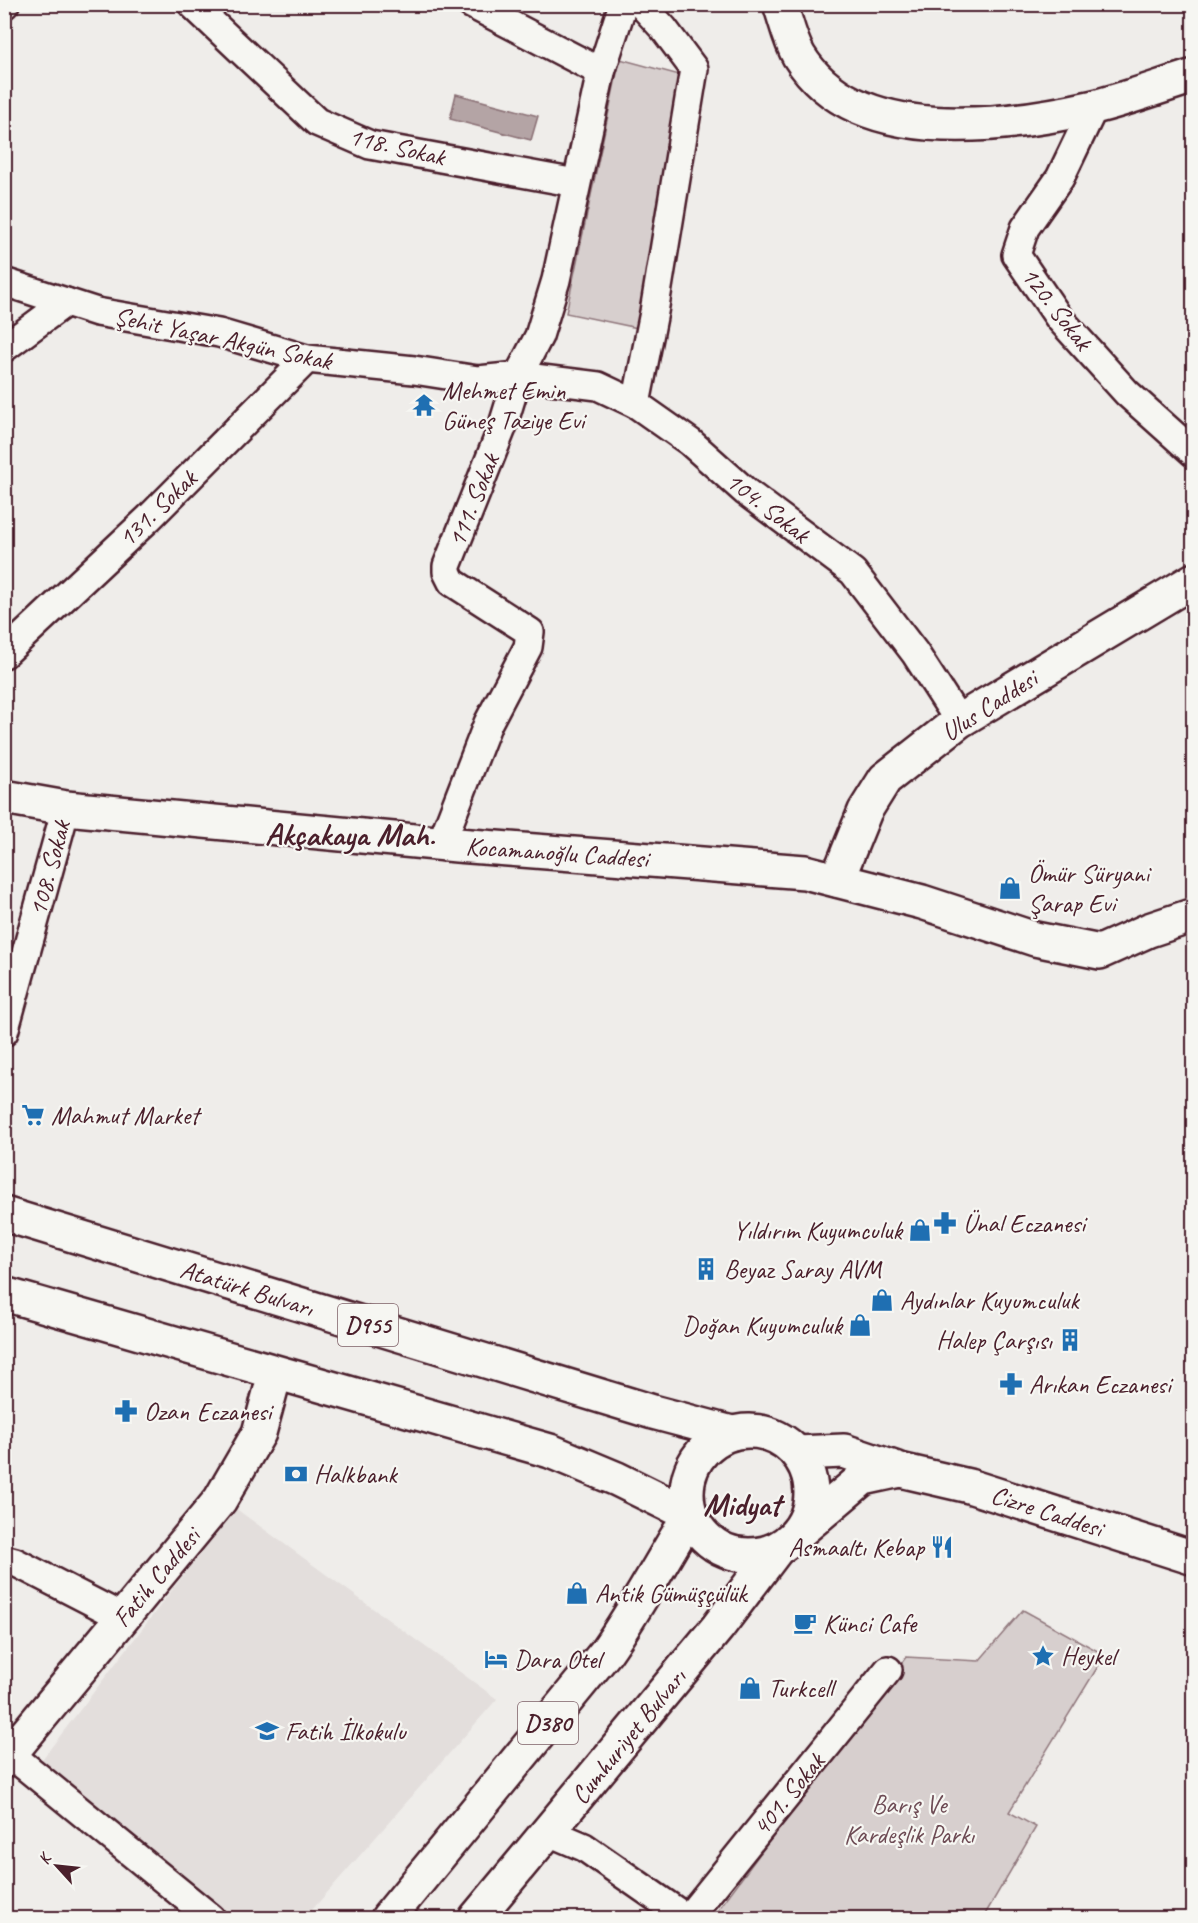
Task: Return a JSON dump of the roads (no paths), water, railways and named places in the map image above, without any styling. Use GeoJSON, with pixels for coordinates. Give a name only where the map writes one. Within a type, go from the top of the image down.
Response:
{"type":"FeatureCollection","features":[{"type":"Feature","properties":{"kind":"main road"},"geometry":{"type":"LineString","coordinates":[[780,4],[798,55],[814,74],[844,100],[897,120],[975,125],[1094,107],[1194,76]]}},
{"type":"Feature","properties":{"kind":"main road","name":"Ulus Caddesi"},"geometry":{"type":"LineString","coordinates":[[837,880],[865,811],[885,779],[959,721],[1194,580]]}},
{"type":"Feature","properties":{"kind":"main road","name":"Kocamanoğlu Caddesi"},"geometry":{"type":"LineString","coordinates":[[4,797],[66,808],[441,844],[805,872],[922,902],[1035,939],[1100,952],[1149,930],[1194,915]]}},
{"type":"Feature","properties":{"kind":"main road","name":"Atatürk Bulvarı"},"geometry":{"type":"LineString","coordinates":[[4,1214],[653,1412],[732,1433]]}},
{"type":"Feature","properties":{"kind":"main road"},"geometry":{"type":"LineString","coordinates":[[4,1294],[275,1374],[550,1451],[626,1483],[690,1515]]}},
{"type":"Feature","properties":{"kind":"main road","name":"Fatih Caddesi"},"geometry":{"type":"LineString","coordinates":[[7,1757],[220,1500],[259,1433],[275,1374]]}},
{"type":"Feature","properties":{"kind":"main road"},"geometry":{"type":"LineString","coordinates":[[785,1543],[805,1522],[811,1505],[812,1486],[806,1468],[797,1453],[783,1441],[767,1434],[749,1431],[732,1433],[714,1442],[699,1456],[690,1474],[687,1495],[690,1515],[700,1533],[716,1547],[736,1555],[757,1556],[785,1543],[863,1478],[900,1470]]}},
{"type":"Feature","properties":{"kind":"main road","name":"Cizre Caddesi"},"geometry":{"type":"LineString","coordinates":[[797,1453],[844,1451],[900,1470],[969,1486],[1194,1558]]}},
{"type":"Feature","properties":{"kind":"main road"},"geometry":{"type":"LineString","coordinates":[[626,1483],[645,1502],[654,1517],[658,1533],[651,1578]]}},
{"type":"Feature","properties":{"kind":"main road","name":"D380"},"geometry":{"type":"LineString","coordinates":[[388,1918],[606,1652],[633,1613],[651,1578],[690,1515]]}},
{"type":"Feature","properties":{"kind":"main road","name":"Cumhuriyet Bulvarı"},"geometry":{"type":"LineString","coordinates":[[476,1918],[785,1543]]}},
{"type":"Feature","properties":{"kind":"street","name":"118. Sokak"},"geometry":{"type":"LineString","coordinates":[[192,4],[317,122],[344,135],[370,145],[576,183]]}},
{"type":"Feature","properties":{"kind":"street"},"geometry":{"type":"LineString","coordinates":[[471,4],[601,72]]}},
{"type":"Feature","properties":{"kind":"street","name":"111. Sokak"},"geometry":{"type":"LineString","coordinates":[[441,844],[488,723],[528,646],[530,632],[452,582],[447,572],[452,549],[469,516],[502,428],[518,376],[539,336],[556,280],[601,72],[623,4]]}},
{"type":"Feature","properties":{"kind":"street"},"geometry":{"type":"LineString","coordinates":[[636,404],[654,312],[694,69],[664,29],[641,4]]}},
{"type":"Feature","properties":{"kind":"street","name":"120. Sokak"},"geometry":{"type":"LineString","coordinates":[[1094,107],[1060,178],[1025,228],[1016,255],[1059,318],[1127,393],[1194,453]]}},
{"type":"Feature","properties":{"kind":"street","name":"Şehit Yaşar Akgün Sokak"},"geometry":{"type":"LineString","coordinates":[[4,282],[97,312],[219,333],[307,359],[414,370],[478,380],[518,376]]}},
{"type":"Feature","properties":{"kind":"street"},"geometry":{"type":"LineString","coordinates":[[4,348],[66,302]]}},
{"type":"Feature","properties":{"kind":"street","name":"131. Sokak"},"geometry":{"type":"LineString","coordinates":[[4,654],[149,518],[307,359]]}},
{"type":"Feature","properties":{"kind":"street","name":"104. Sokak"},"geometry":{"type":"LineString","coordinates":[[518,376],[598,386],[636,404],[690,442],[746,492],[854,572],[915,653],[959,721]]}},
{"type":"Feature","properties":{"kind":"street","name":"108. Sokak"},"geometry":{"type":"LineString","coordinates":[[4,1032],[66,808]]}},
{"type":"Feature","properties":{"kind":"street"},"geometry":{"type":"LineString","coordinates":[[4,1559],[15,1562],[122,1617]]}},
{"type":"Feature","properties":{"kind":"street","name":"401. Sokak"},"geometry":{"type":"LineString","coordinates":[[687,1918],[888,1670]]}},
{"type":"Feature","properties":{"kind":"street"},"geometry":{"type":"LineString","coordinates":[[7,1757],[209,1918]]}},
{"type":"Feature","properties":{"kind":"street"},"geometry":{"type":"LineString","coordinates":[[549,1832],[584,1847],[687,1918]]}},
{"type":"Feature","properties":{"kind":"place","name":"Mehmet Emin Güneş Taziye Evi"},"geometry":{"type":"Point","coordinates":[424,405]}},
{"type":"Feature","properties":{"kind":"place","name":"Ömür Süryani Şarap Evi"},"geometry":{"type":"Point","coordinates":[1010,888]}},
{"type":"Feature","properties":{"kind":"place","name":"Mahmut Market"},"geometry":{"type":"Point","coordinates":[33,1115]}},
{"type":"Feature","properties":{"kind":"place","name":"Ünal Eczanesi"},"geometry":{"type":"Point","coordinates":[945,1223]}},
{"type":"Feature","properties":{"kind":"place","name":"Yıldırım Kuyumculuk"},"geometry":{"type":"Point","coordinates":[920,1230]}},
{"type":"Feature","properties":{"kind":"place","name":"Beyaz Saray AVM"},"geometry":{"type":"Point","coordinates":[706,1269]}},
{"type":"Feature","properties":{"kind":"place","name":"Aydınlar Kuyumculuk"},"geometry":{"type":"Point","coordinates":[882,1300]}},
{"type":"Feature","properties":{"kind":"place","name":"Doğan Kuyumculuk"},"geometry":{"type":"Point","coordinates":[860,1325]}},
{"type":"Feature","properties":{"kind":"place","name":"Halep Çarşısı"},"geometry":{"type":"Point","coordinates":[1070,1340]}},
{"type":"Feature","properties":{"kind":"place","name":"Arıkan Eczanesi"},"geometry":{"type":"Point","coordinates":[1011,1384]}},
{"type":"Feature","properties":{"kind":"place","name":"Ozan Eczanesi"},"geometry":{"type":"Point","coordinates":[126,1411]}},
{"type":"Feature","properties":{"kind":"place","name":"Halkbank"},"geometry":{"type":"Point","coordinates":[296,1474]}},
{"type":"Feature","properties":{"kind":"place","name":"Asmaaltı Kebap"},"geometry":{"type":"Point","coordinates":[942,1547]}},
{"type":"Feature","properties":{"kind":"place","name":"Antik Gümüşçülük"},"geometry":{"type":"Point","coordinates":[577,1593]}},
{"type":"Feature","properties":{"kind":"place","name":"Künci Cafe"},"geometry":{"type":"Point","coordinates":[805,1623]}},
{"type":"Feature","properties":{"kind":"place","name":"Heykel"},"geometry":{"type":"Point","coordinates":[1043,1656]}},
{"type":"Feature","properties":{"kind":"place","name":"Dara Otel"},"geometry":{"type":"Point","coordinates":[496,1659]}},
{"type":"Feature","properties":{"kind":"place","name":"Turkcell"},"geometry":{"type":"Point","coordinates":[750,1688]}},
{"type":"Feature","properties":{"kind":"place","name":"Fatih İlkokulu"},"geometry":{"type":"Point","coordinates":[267,1731]}},
{"type":"Feature","properties":{"kind":"district","name":"Akçakaya Mah."},"geometry":{"type":"Point","coordinates":[350,834]}},
{"type":"Feature","properties":{"kind":"district","name":"Midyat"},"geometry":{"type":"Point","coordinates":[742,1504]}},
{"type":"Feature","properties":{"kind":"park label","name":"Barış Ve Kardeşlik Parkı"},"geometry":{"type":"Point","coordinates":[909,1819]}}]}
